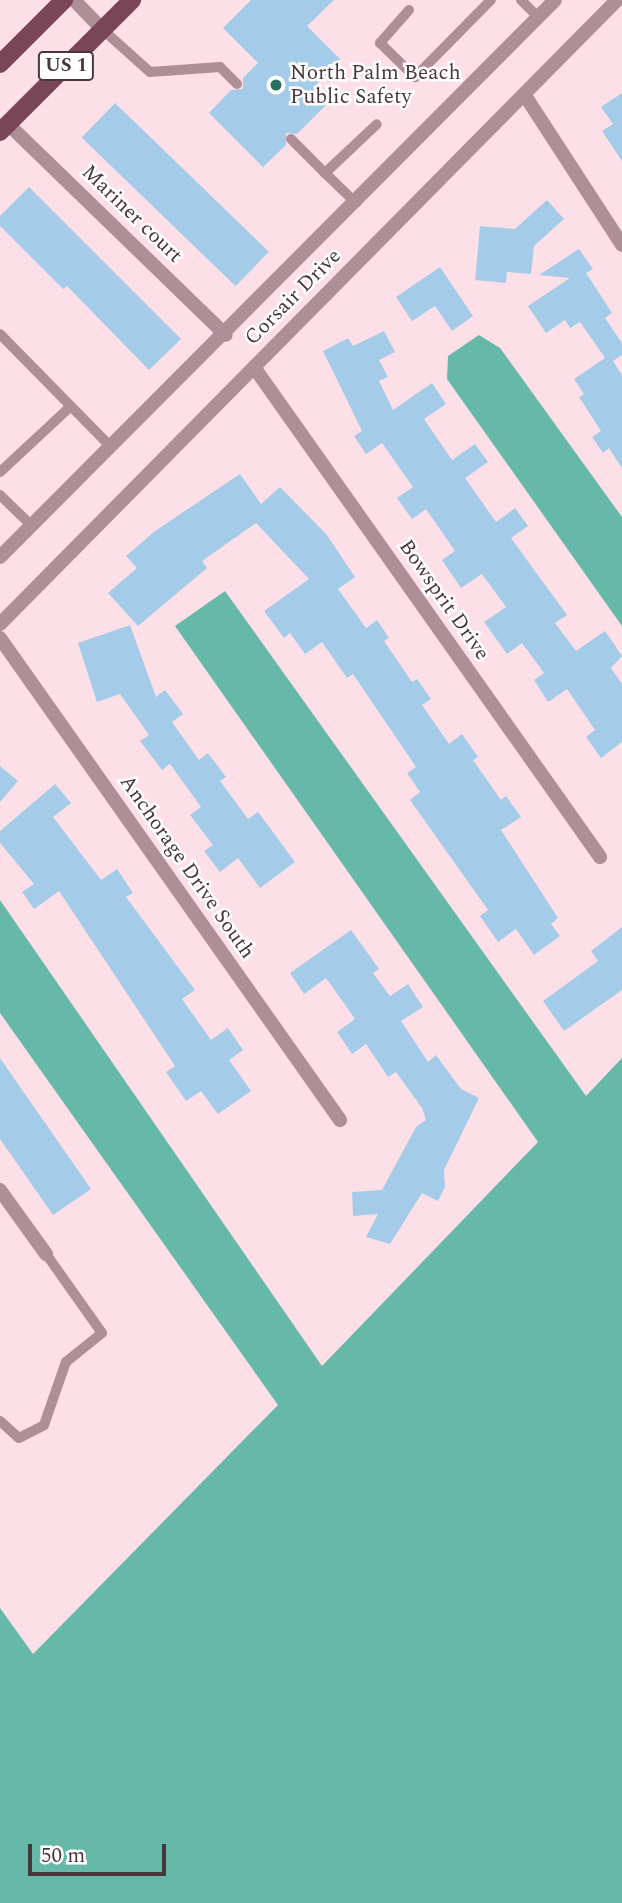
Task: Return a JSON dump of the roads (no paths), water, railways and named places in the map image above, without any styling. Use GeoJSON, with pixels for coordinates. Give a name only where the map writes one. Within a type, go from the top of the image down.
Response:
{"type":"FeatureCollection","features":[{"type":"Feature","properties":{"kind":"main road","name":"US 1"},"geometry":{"type":"LineString","coordinates":[[4,54],[64,0]]}},
{"type":"Feature","properties":{"kind":"main road","name":"US 1"},"geometry":{"type":"LineString","coordinates":[[4,128],[132,0]]}},
{"type":"Feature","properties":{"kind":"street"},"geometry":{"type":"LineString","coordinates":[[74,0],[102,29]]}},
{"type":"Feature","properties":{"kind":"street"},"geometry":{"type":"LineString","coordinates":[[0,557],[226,335],[555,0]]}},
{"type":"Feature","properties":{"kind":"street","name":"Corsair Drive"},"geometry":{"type":"LineString","coordinates":[[0,624],[617,0]]}},
{"type":"Feature","properties":{"kind":"street"},"geometry":{"type":"LineString","coordinates":[[524,94],[622,245]]}},
{"type":"Feature","properties":{"kind":"street","name":"Mariner court"},"geometry":{"type":"LineString","coordinates":[[4,128],[226,335]]}},
{"type":"Feature","properties":{"kind":"street","name":"Bowsprit Drive"},"geometry":{"type":"LineString","coordinates":[[254,367],[600,857]]}},
{"type":"Feature","properties":{"kind":"street","name":"Anchorage Drive South"},"geometry":{"type":"LineString","coordinates":[[0,638],[340,1120]]}},
{"type":"Feature","properties":{"kind":"street"},"geometry":{"type":"LineString","coordinates":[[0,1190],[46,1254]]}},
{"type":"Feature","properties":{"kind":"lane"},"geometry":{"type":"LineString","coordinates":[[409,10],[380,43],[415,77],[491,0]]}},
{"type":"Feature","properties":{"kind":"lane"},"geometry":{"type":"LineString","coordinates":[[521,0],[538,17]]}},
{"type":"Feature","properties":{"kind":"lane"},"geometry":{"type":"LineString","coordinates":[[102,29],[149,72],[220,67],[237,84]]}},
{"type":"Feature","properties":{"kind":"lane"},"geometry":{"type":"LineString","coordinates":[[326,173],[377,124]]}},
{"type":"Feature","properties":{"kind":"lane"},"geometry":{"type":"LineString","coordinates":[[291,139],[356,203]]}},
{"type":"Feature","properties":{"kind":"lane"},"geometry":{"type":"LineString","coordinates":[[0,334],[111,447]]}},
{"type":"Feature","properties":{"kind":"lane"},"geometry":{"type":"LineString","coordinates":[[0,472],[71,407]]}},
{"type":"Feature","properties":{"kind":"lane"},"geometry":{"type":"LineString","coordinates":[[0,495],[32,526]]}},
{"type":"Feature","properties":{"kind":"lane"},"geometry":{"type":"LineString","coordinates":[[0,1421],[19,1438],[44,1425],[66,1362],[102,1333],[46,1254]]}},
{"type":"Feature","properties":{"kind":"place","name":"North Palm Beach Public Safety"},"geometry":{"type":"Point","coordinates":[276,85]}}]}
